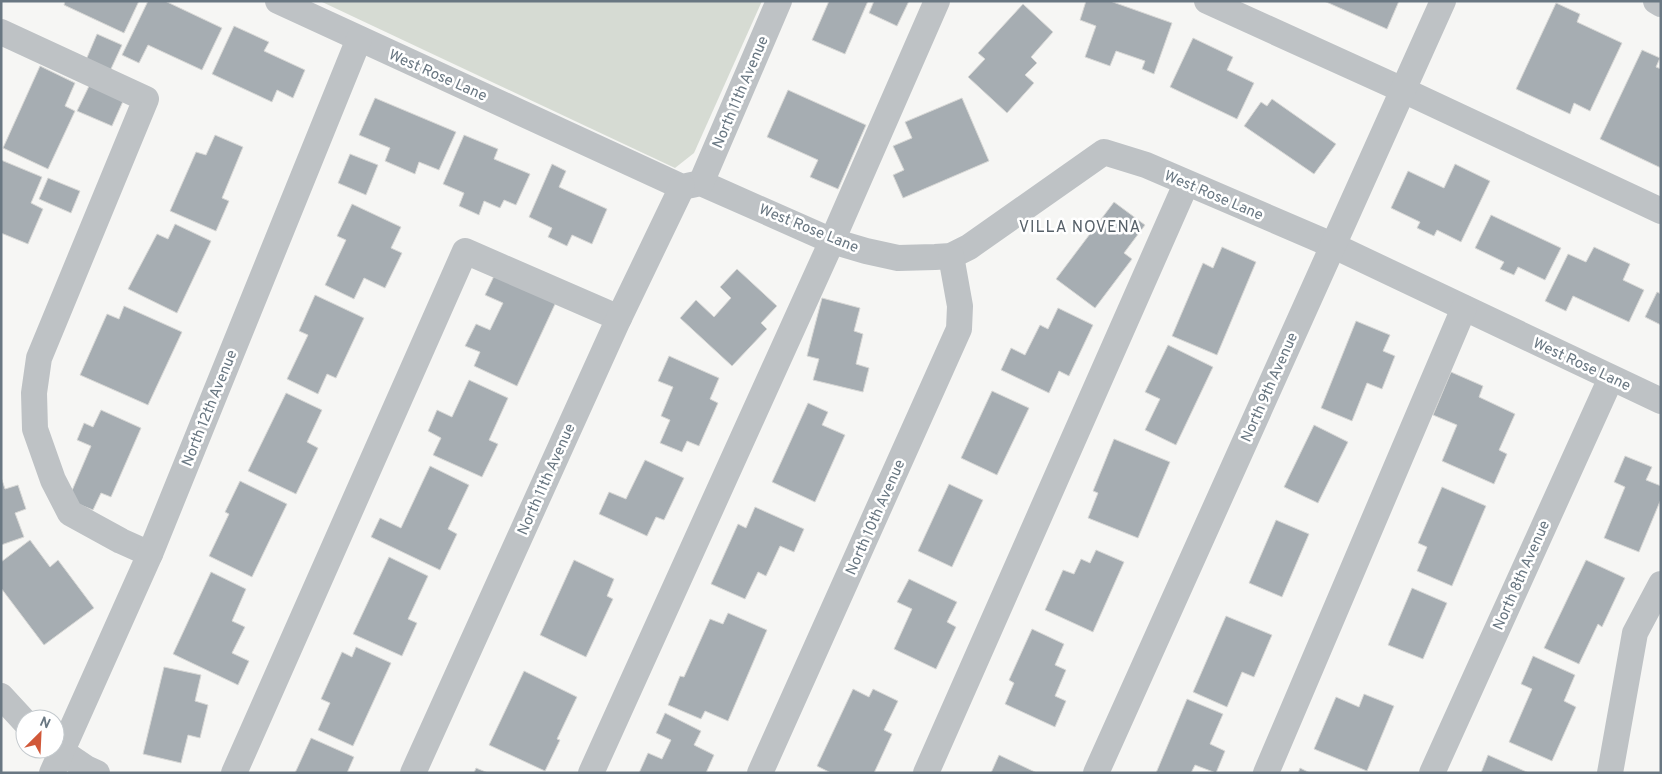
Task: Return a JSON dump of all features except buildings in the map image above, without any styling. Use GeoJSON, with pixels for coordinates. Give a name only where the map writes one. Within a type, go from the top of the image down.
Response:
{"type":"FeatureCollection","features":[{"type":"Feature","properties":{"kind":"street","name":"West Rose Lane"},"geometry":{"type":"LineString","coordinates":[[278,1],[359,40],[692,185],[832,241],[898,258],[951,256],[969,247],[1104,152],[1146,166],[1332,245],[1661,401]]}},
{"type":"Feature","properties":{"kind":"street","name":"North 11th Avenue"},"geometry":{"type":"LineString","coordinates":[[413,773],[619,318],[692,185],[779,1]]}},
{"type":"Feature","properties":{"kind":"street"},"geometry":{"type":"LineString","coordinates":[[591,773],[832,241],[937,1]]}},
{"type":"Feature","properties":{"kind":"street"},"geometry":{"type":"LineString","coordinates":[[1207,1],[1403,90],[1661,211]]}},
{"type":"Feature","properties":{"kind":"street","name":"North 9th Avenue"},"geometry":{"type":"LineString","coordinates":[[1096,773],[1443,1]]}},
{"type":"Feature","properties":{"kind":"street"},"geometry":{"type":"LineString","coordinates":[[1656,1],[1661,4]]}},
{"type":"Feature","properties":{"kind":"street"},"geometry":{"type":"LineString","coordinates":[[1,32],[146,99],[39,358],[34,393],[35,429],[53,480],[70,513],[121,541],[150,554]]}},
{"type":"Feature","properties":{"kind":"street","name":"North 12th Avenue"},"geometry":{"type":"LineString","coordinates":[[65,738],[150,554],[359,40]]}},
{"type":"Feature","properties":{"kind":"street"},"geometry":{"type":"LineString","coordinates":[[926,773],[1186,184]]}},
{"type":"Feature","properties":{"kind":"street"},"geometry":{"type":"LineString","coordinates":[[234,773],[465,251],[619,318]]}},
{"type":"Feature","properties":{"kind":"street","name":"North 10th Avenue"},"geometry":{"type":"LineString","coordinates":[[760,773],[958,329],[960,306],[951,256]]}},
{"type":"Feature","properties":{"kind":"street"},"geometry":{"type":"LineString","coordinates":[[1266,773],[1464,308]]}},
{"type":"Feature","properties":{"kind":"street","name":"North 8th Avenue"},"geometry":{"type":"LineString","coordinates":[[1432,773],[1611,378]]}},
{"type":"Feature","properties":{"kind":"street"},"geometry":{"type":"LineString","coordinates":[[1610,773],[1635,633],[1661,584]]}},
{"type":"Feature","properties":{"kind":"street"},"geometry":{"type":"LineString","coordinates":[[1,696],[15,711]]}},
{"type":"Feature","properties":{"kind":"street"},"geometry":{"type":"LineString","coordinates":[[61,759],[96,773]]}},
{"type":"Feature","properties":{"kind":"shaded area"},"geometry":{"type":"Polygon","coordinates":[[[320,1],[762,1],[694,153],[675,168],[320,1]]]}},
{"type":"Feature","properties":{"kind":"district","name":"VILLA NOVENA"},"geometry":{"type":"Point","coordinates":[1080,226]}}]}
